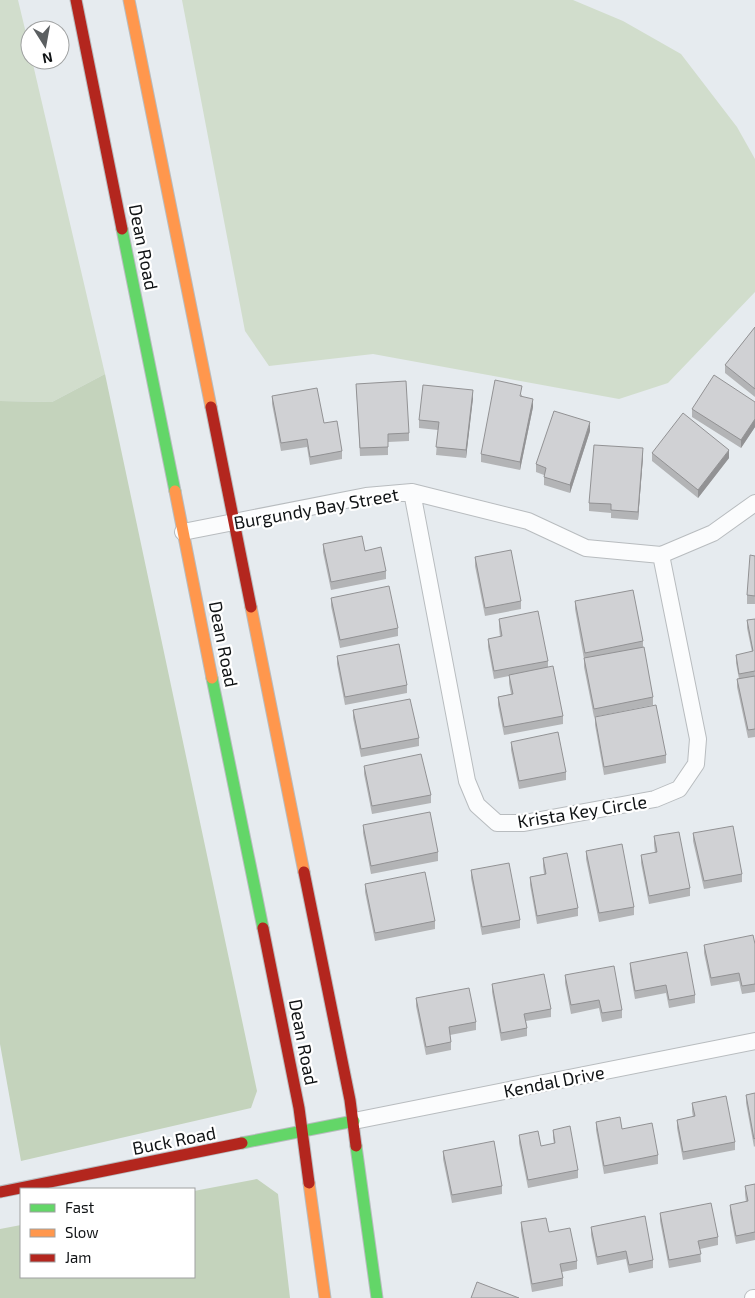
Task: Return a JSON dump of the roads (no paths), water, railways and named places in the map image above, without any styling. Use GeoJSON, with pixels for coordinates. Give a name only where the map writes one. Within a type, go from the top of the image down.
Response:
{"type":"FeatureCollection","features":[{"type":"Feature","properties":{"kind":"main road","name":"Dean Road"},"geometry":{"type":"LineString","coordinates":[[76,0],[303,1132],[325,1298]]}},
{"type":"Feature","properties":{"kind":"main road","name":"Dean Road"},"geometry":{"type":"LineString","coordinates":[[129,0],[354,1121],[377,1298]]}},
{"type":"Feature","properties":{"kind":"main road","name":"Buck Road"},"geometry":{"type":"LineString","coordinates":[[20,1188],[354,1121]]}},
{"type":"Feature","properties":{"kind":"main road","name":"Buck Road"},"geometry":{"type":"LineString","coordinates":[[0,1192],[20,1188]]}},
{"type":"Feature","properties":{"kind":"street","name":"Burgundy Bay Street"},"geometry":{"type":"LineString","coordinates":[[183,532],[366,496],[412,492],[528,521],[586,548],[661,555],[713,533],[755,503]]}},
{"type":"Feature","properties":{"kind":"street","name":"Krista Key Circle"},"geometry":{"type":"LineString","coordinates":[[412,492],[467,781],[477,805],[497,823],[524,823],[654,799],[679,789],[696,764],[698,739],[661,555]]}},
{"type":"Feature","properties":{"kind":"street","name":"Kendal Drive"},"geometry":{"type":"LineString","coordinates":[[354,1121],[755,1041]]}}]}
